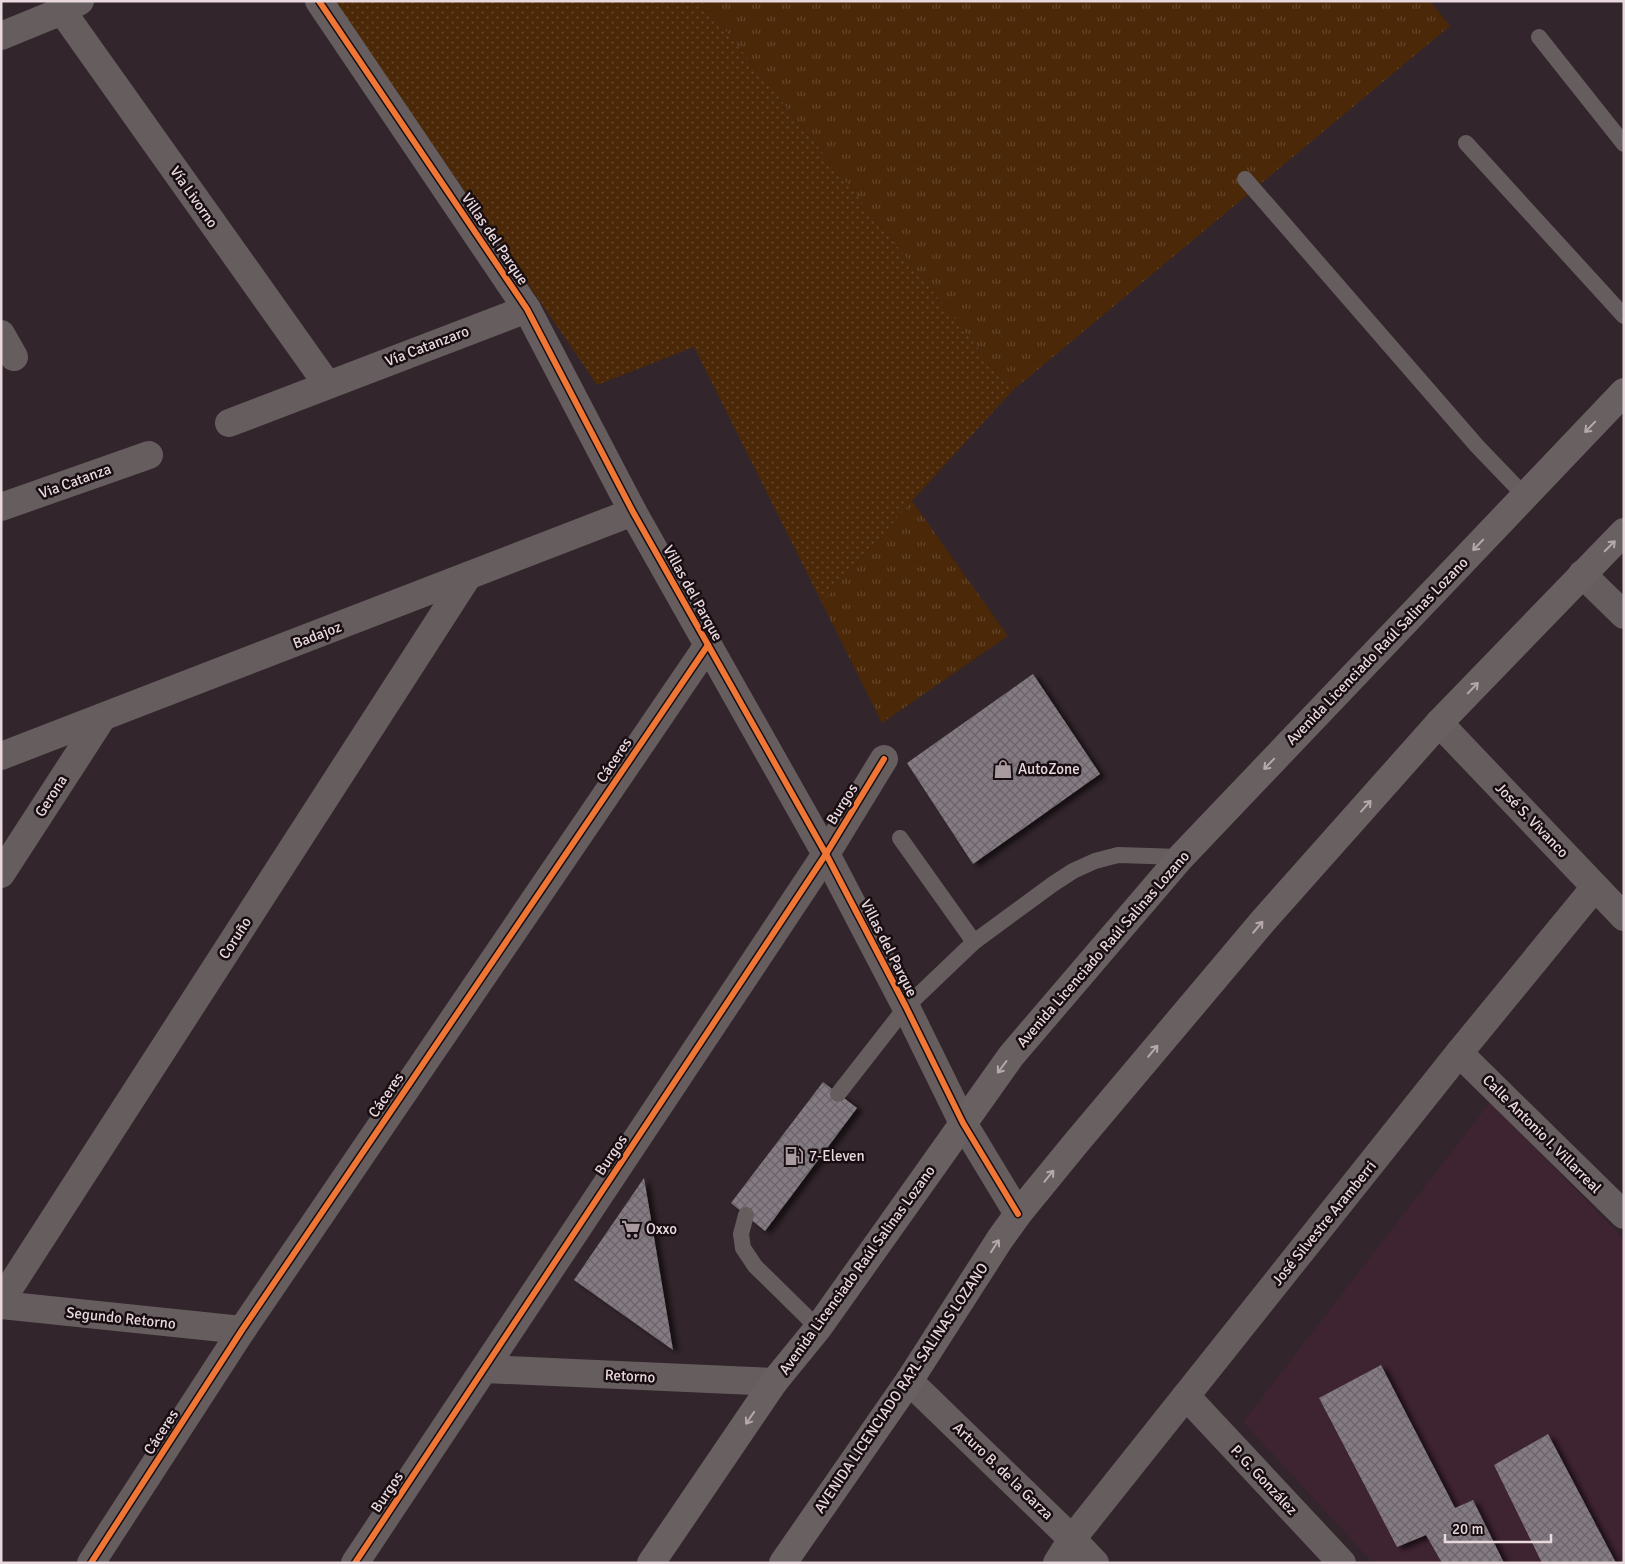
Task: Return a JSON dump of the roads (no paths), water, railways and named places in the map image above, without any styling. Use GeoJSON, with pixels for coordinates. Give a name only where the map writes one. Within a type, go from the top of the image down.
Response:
{"type":"FeatureCollection","features":[{"type":"Feature","properties":{"kind":"main road","name":"Avenida Licenciado Raúl Salinas Lozano"},"geometry":{"type":"LineString","coordinates":[[651,1563],[774,1382],[818,1328],[1011,1056],[1181,857],[1624,392]]}},
{"type":"Feature","properties":{"kind":"main road"},"geometry":{"type":"LineString","coordinates":[[1018,1214],[1263,921],[1440,723],[1624,532]]}},
{"type":"Feature","properties":{"kind":"main road","name":"AVENIDA LICENCIADO RA?L SALINAS LOZANO"},"geometry":{"type":"LineString","coordinates":[[783,1563],[910,1381],[1000,1239],[1018,1214]]}},
{"type":"Feature","properties":{"kind":"street","name":"Villas del Parque"},"geometry":{"type":"LineString","coordinates":[[319,1],[527,309],[633,512],[826,854],[906,1007],[963,1123],[1018,1214]]}},
{"type":"Feature","properties":{"kind":"street"},"geometry":{"type":"LineString","coordinates":[[1,36],[71,6]]}},
{"type":"Feature","properties":{"kind":"street","name":"Vía Livorno"},"geometry":{"type":"LineString","coordinates":[[71,6],[327,384]]}},
{"type":"Feature","properties":{"kind":"street","name":"Vía Catanzaro"},"geometry":{"type":"LineString","coordinates":[[229,423],[527,309]]}},
{"type":"Feature","properties":{"kind":"street","name":"Via Catanza"},"geometry":{"type":"LineString","coordinates":[[1,508],[149,455]]}},
{"type":"Feature","properties":{"kind":"street","name":"Badajoz"},"geometry":{"type":"LineString","coordinates":[[1,756],[633,512]]}},
{"type":"Feature","properties":{"kind":"street"},"geometry":{"type":"LineString","coordinates":[[1582,574],[1624,615]]}},
{"type":"Feature","properties":{"kind":"street","name":"Coruño"},"geometry":{"type":"LineString","coordinates":[[1,1301],[468,576]]}},
{"type":"Feature","properties":{"kind":"street","name":"Cáceres"},"geometry":{"type":"LineString","coordinates":[[91,1563],[242,1330],[708,645]]}},
{"type":"Feature","properties":{"kind":"street","name":"Gerona"},"geometry":{"type":"LineString","coordinates":[[1,874],[102,718]]}},
{"type":"Feature","properties":{"kind":"street","name":"José S. Vivanco"},"geometry":{"type":"LineString","coordinates":[[1440,723],[1624,917]]}},
{"type":"Feature","properties":{"kind":"street","name":"Burgos"},"geometry":{"type":"LineString","coordinates":[[355,1563],[826,854],[884,759]]}},
{"type":"Feature","properties":{"kind":"street","name":"José Silvestre Aramberri"},"geometry":{"type":"LineString","coordinates":[[1057,1563],[1072,1539],[1595,887]]}},
{"type":"Feature","properties":{"kind":"street","name":"Calle Antonio I. Villarreal"},"geometry":{"type":"LineString","coordinates":[[1460,1053],[1624,1215]]}},
{"type":"Feature","properties":{"kind":"street","name":"Segundo Retorno"},"geometry":{"type":"LineString","coordinates":[[1,1305],[242,1330]]}},
{"type":"Feature","properties":{"kind":"street","name":"Retorno"},"geometry":{"type":"LineString","coordinates":[[485,1369],[774,1382]]}},
{"type":"Feature","properties":{"kind":"street","name":"Arturo B. de la Garza"},"geometry":{"type":"LineString","coordinates":[[910,1381],[1072,1539],[1094,1563]]}},
{"type":"Feature","properties":{"kind":"street","name":"P. G. González"},"geometry":{"type":"LineString","coordinates":[[1186,1396],[1342,1563]]}},
{"type":"Feature","properties":{"kind":"lane"},"geometry":{"type":"LineString","coordinates":[[1539,37],[1624,144]]}},
{"type":"Feature","properties":{"kind":"lane"},"geometry":{"type":"LineString","coordinates":[[1466,143],[1624,316]]}},
{"type":"Feature","properties":{"kind":"lane"},"geometry":{"type":"LineString","coordinates":[[1245,178],[1477,446],[1525,496]]}},
{"type":"Feature","properties":{"kind":"lane"},"geometry":{"type":"LineString","coordinates":[[900,838],[974,942]]}},
{"type":"Feature","properties":{"kind":"lane"},"geometry":{"type":"LineString","coordinates":[[838,1094],[906,1007],[974,942],[1059,880],[1095,861],[1118,855],[1181,857]]}},
{"type":"Feature","properties":{"kind":"lane"},"geometry":{"type":"LineString","coordinates":[[746,1215],[742,1234],[743,1248],[755,1266],[818,1328]]}},
{"type":"Feature","properties":{"kind":"place","name":"AutoZone"},"geometry":{"type":"Point","coordinates":[1003,769]}},
{"type":"Feature","properties":{"kind":"place","name":"7-Eleven"},"geometry":{"type":"Point","coordinates":[794,1156]}},
{"type":"Feature","properties":{"kind":"place","name":"Oxxo"},"geometry":{"type":"Point","coordinates":[631,1229]}}]}
